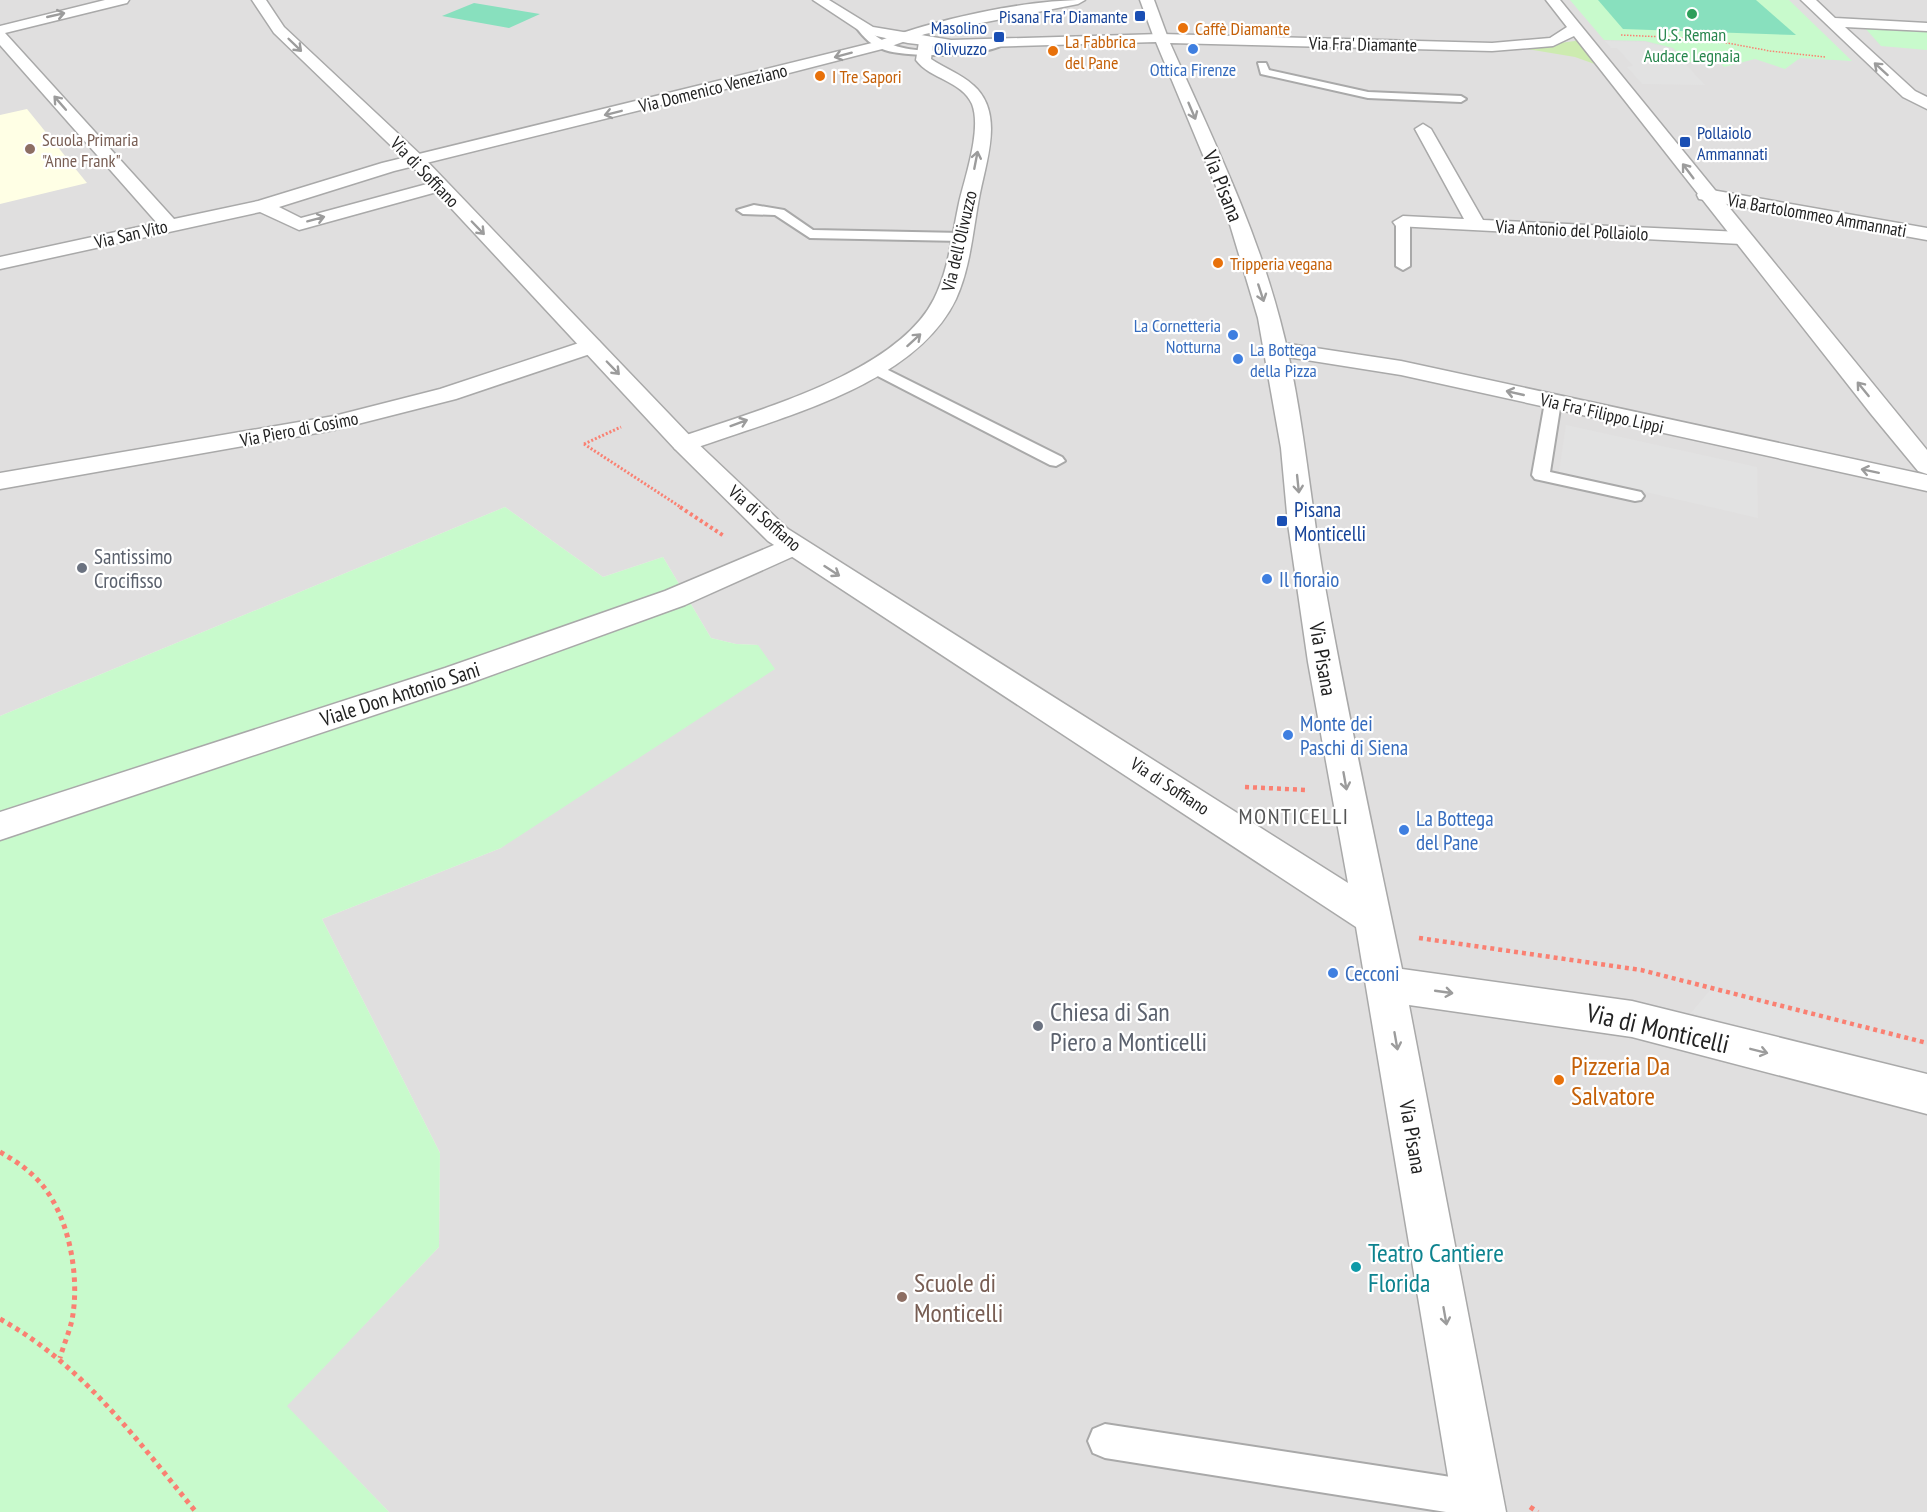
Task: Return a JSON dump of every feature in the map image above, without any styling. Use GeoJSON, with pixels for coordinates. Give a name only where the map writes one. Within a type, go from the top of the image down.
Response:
{"type":"FeatureCollection","features":[{"type":"Feature","properties":{"kind":"street"},"geometry":{"type":"LineString","coordinates":[[0,30],[122,0]]}},
{"type":"Feature","properties":{"kind":"street","name":"Via di Soffiano"},"geometry":{"type":"LineString","coordinates":[[259,0],[279,30],[417,161],[438,186],[684,444],[778,535],[1371,917]]}},
{"type":"Feature","properties":{"kind":"street"},"geometry":{"type":"LineString","coordinates":[[820,0],[861,27],[925,47]]}},
{"type":"Feature","properties":{"kind":"street","name":"Via Domenico Veneziano"},"geometry":{"type":"LineString","coordinates":[[262,206],[417,161],[880,45],[921,30],[1078,0]]}},
{"type":"Feature","properties":{"kind":"street","name":"Via Pisana"},"geometry":{"type":"LineString","coordinates":[[1147,0],[1234,208],[1269,318],[1294,448],[1314,608],[1371,917],[1506,1509]]}},
{"type":"Feature","properties":{"kind":"street"},"geometry":{"type":"LineString","coordinates":[[1553,0],[1618,79],[1706,195],[1927,466]]}},
{"type":"Feature","properties":{"kind":"street"},"geometry":{"type":"LineString","coordinates":[[1808,0],[1909,94],[1927,104]]}},
{"type":"Feature","properties":{"kind":"street"},"geometry":{"type":"LineString","coordinates":[[1832,22],[1927,27]]}},
{"type":"Feature","properties":{"kind":"street","name":"Via Fra' Diamante"},"geometry":{"type":"LineString","coordinates":[[925,47],[1161,38],[1255,45],[1492,47],[1553,42],[1577,30]]}},
{"type":"Feature","properties":{"kind":"street"},"geometry":{"type":"LineString","coordinates":[[0,36],[169,225]]}},
{"type":"Feature","properties":{"kind":"street","name":"Via dell'Olivuzzo"},"geometry":{"type":"LineString","coordinates":[[684,444],[832,389],[874,368],[918,336],[940,310],[953,281],[983,126],[981,105],[969,88],[925,62],[925,47]]}},
{"type":"Feature","properties":{"kind":"street","name":"Via Fra' Diamante"},"geometry":{"type":"LineString","coordinates":[[1492,47],[1561,57]]}},
{"type":"Feature","properties":{"kind":"street"},"geometry":{"type":"LineString","coordinates":[[1582,63],[1618,79]]}},
{"type":"Feature","properties":{"kind":"street"},"geometry":{"type":"LineString","coordinates":[[1423,129],[1477,226]]}},
{"type":"Feature","properties":{"kind":"street"},"geometry":{"type":"LineString","coordinates":[[262,206],[299,224],[438,186]]}},
{"type":"Feature","properties":{"kind":"street","name":"Via Bartolommeo Ammannati"},"geometry":{"type":"LineString","coordinates":[[1706,195],[1927,234]]}},
{"type":"Feature","properties":{"kind":"street","name":"Via San Vito"},"geometry":{"type":"LineString","coordinates":[[0,263],[262,206]]}},
{"type":"Feature","properties":{"kind":"street","name":"Via Antonio del Pollaiolo"},"geometry":{"type":"LineString","coordinates":[[1403,222],[1741,238]]}},
{"type":"Feature","properties":{"kind":"street","name":"Via Piero di Cosimo"},"geometry":{"type":"LineString","coordinates":[[0,481],[334,423],[448,394],[591,346]]}},
{"type":"Feature","properties":{"kind":"street","name":"Via Fra' Filippo Lippi"},"geometry":{"type":"LineString","coordinates":[[1276,349],[1401,368],[1927,483]]}},
{"type":"Feature","properties":{"kind":"street","name":"Viale Don Antonio Sani"},"geometry":{"type":"LineString","coordinates":[[0,826],[456,676],[675,598],[793,546]]}},
{"type":"Feature","properties":{"kind":"street","name":"Via di Monticelli"},"geometry":{"type":"LineString","coordinates":[[1386,984],[1632,1019],[1927,1094]]}},
{"type":"Feature","properties":{"kind":"lane"},"geometry":{"type":"LineString","coordinates":[[861,27],[869,39],[880,45],[925,47]]}},
{"type":"Feature","properties":{"kind":"lane"},"geometry":{"type":"LineString","coordinates":[[1262,65],[1265,72],[1368,95],[1461,99]]}},
{"type":"Feature","properties":{"kind":"lane"},"geometry":{"type":"LineString","coordinates":[[743,210],[760,207],[788,214],[810,234],[962,237]]}},
{"type":"Feature","properties":{"kind":"lane"},"geometry":{"type":"LineString","coordinates":[[1403,222],[1403,266]]}},
{"type":"Feature","properties":{"kind":"lane"},"geometry":{"type":"LineString","coordinates":[[874,368],[1056,461]]}},
{"type":"Feature","properties":{"kind":"lane"},"geometry":{"type":"LineString","coordinates":[[1553,402],[1541,475],[1635,496]]}},
{"type":"Feature","properties":{"kind":"lane"},"geometry":{"type":"LineString","coordinates":[[1105,1441],[1506,1509]]}},
{"type":"Feature","properties":{"kind":"path"},"geometry":{"type":"LineString","coordinates":[[1577,30],[1706,39],[1790,54],[1871,59]]}},
{"type":"Feature","properties":{"kind":"path"},"geometry":{"type":"LineString","coordinates":[[584,444],[744,550],[764,560]]}},
{"type":"Feature","properties":{"kind":"path"},"geometry":{"type":"LineString","coordinates":[[1414,937],[1641,970],[1927,1043]]}},
{"type":"Feature","properties":{"kind":"path"},"geometry":{"type":"LineString","coordinates":[[0,1152],[19,1163],[48,1193],[65,1230],[73,1270],[73,1312],[60,1358]]}},
{"type":"Feature","properties":{"kind":"path"},"geometry":{"type":"LineString","coordinates":[[0,1319],[26,1331],[60,1358],[128,1430],[196,1512]]}},
{"type":"Feature","properties":{"kind":"shaded area"},"geometry":{"type":"Polygon","coordinates":[[[0,0],[1927,0],[1927,1512],[389,1512],[286,1406],[439,1247],[440,1153],[322,919],[501,848],[758,645],[736,644],[711,638],[663,557],[603,577],[505,507],[0,716],[0,0]]]}},
{"type":"Feature","properties":{"kind":"shaded area"},"geometry":{"type":"Polygon","coordinates":[[[1605,41],[1645,42],[1671,48],[1705,85],[1642,84],[1627,67],[1633,66],[1617,48],[1611,48],[1605,41]]]}},
{"type":"Feature","properties":{"kind":"shaded area","name":"Scuola Primaria \"Anne Frank\""},"geometry":{"type":"Polygon","coordinates":[[[27,109],[87,183],[0,204],[0,115],[27,109]]]}},
{"type":"Feature","properties":{"kind":"shaded area"},"geometry":{"type":"Polygon","coordinates":[[[1566,425],[1757,467],[1758,518],[1559,472],[1566,425]]]}},
{"type":"Feature","properties":{"kind":"shaded area"},"geometry":{"type":"Polygon","coordinates":[[[1711,989],[1927,1046],[1927,1076],[1691,1013],[1711,989]]]}},
{"type":"Feature","properties":{"kind":"green space"},"geometry":{"type":"Polygon","coordinates":[[[1570,0],[1789,0],[1852,61],[1800,58],[1785,69],[1755,59],[1724,67],[1721,64],[1687,62],[1673,48],[1645,41],[1604,40],[1570,0]]]}},
{"type":"Feature","properties":{"kind":"green space","name":"U.S. Reman Audace Legnaia"},"geometry":{"type":"Polygon","coordinates":[[[1598,0],[1756,0],[1796,35],[1623,29],[1598,0]]]}},
{"type":"Feature","properties":{"kind":"green space"},"geometry":{"type":"Polygon","coordinates":[[[474,3],[540,14],[509,28],[442,16],[474,3]]]}},
{"type":"Feature","properties":{"kind":"green space"},"geometry":{"type":"Polygon","coordinates":[[[1865,28],[1927,30],[1927,50],[1881,46],[1865,28]]]}},
{"type":"Feature","properties":{"kind":"green space"},"geometry":{"type":"Polygon","coordinates":[[[1578,36],[1603,67],[1575,57],[1521,48],[1575,41],[1578,36]]]}},
{"type":"Feature","properties":{"kind":"green space"},"geometry":{"type":"Polygon","coordinates":[[[505,507],[603,577],[663,557],[711,638],[736,644],[758,645],[775,669],[501,848],[322,919],[440,1153],[439,1247],[287,1406],[389,1512],[0,1512],[0,716],[505,507]]]}},
{"type":"Feature","properties":{"kind":"place","name":"U.S. Reman Audace Legnaia"},"geometry":{"type":"Point","coordinates":[1692,14]}},
{"type":"Feature","properties":{"kind":"place","name":"Pisana Fra' Diamante"},"geometry":{"type":"Point","coordinates":[1140,16]}},
{"type":"Feature","properties":{"kind":"place","name":"Caffè Diamante"},"geometry":{"type":"Point","coordinates":[1183,28]}},
{"type":"Feature","properties":{"kind":"place","name":"Masolino Olivuzzo"},"geometry":{"type":"Point","coordinates":[999,37]}},
{"type":"Feature","properties":{"kind":"place","name":"Ottica Firenze"},"geometry":{"type":"Point","coordinates":[1193,49]}},
{"type":"Feature","properties":{"kind":"place","name":"La Fabbrica del Pane"},"geometry":{"type":"Point","coordinates":[1053,51]}},
{"type":"Feature","properties":{"kind":"place","name":"I Tre Sapori"},"geometry":{"type":"Point","coordinates":[820,76]}},
{"type":"Feature","properties":{"kind":"place","name":"Pollaiolo Ammannati"},"geometry":{"type":"Point","coordinates":[1685,142]}},
{"type":"Feature","properties":{"kind":"place","name":"Scuola Primaria \"Anne Frank\""},"geometry":{"type":"Point","coordinates":[30,149]}},
{"type":"Feature","properties":{"kind":"place","name":"Tripperia vegana"},"geometry":{"type":"Point","coordinates":[1218,263]}},
{"type":"Feature","properties":{"kind":"place","name":"La Cornetteria Notturna"},"geometry":{"type":"Point","coordinates":[1233,335]}},
{"type":"Feature","properties":{"kind":"place","name":"La Bottega della Pizza"},"geometry":{"type":"Point","coordinates":[1238,359]}},
{"type":"Feature","properties":{"kind":"place","name":"Pisana Monticelli"},"geometry":{"type":"Point","coordinates":[1282,521]}},
{"type":"Feature","properties":{"kind":"place","name":"Santissimo Crocifisso"},"geometry":{"type":"Point","coordinates":[82,568]}},
{"type":"Feature","properties":{"kind":"place","name":"Il fioraio"},"geometry":{"type":"Point","coordinates":[1267,579]}},
{"type":"Feature","properties":{"kind":"place","name":"Monte dei Paschi di Siena"},"geometry":{"type":"Point","coordinates":[1288,735]}},
{"type":"Feature","properties":{"kind":"place","name":"La Bottega del Pane"},"geometry":{"type":"Point","coordinates":[1404,830]}},
{"type":"Feature","properties":{"kind":"place","name":"Cecconi"},"geometry":{"type":"Point","coordinates":[1333,973]}},
{"type":"Feature","properties":{"kind":"place","name":"Chiesa di San Piero a Monticelli"},"geometry":{"type":"Point","coordinates":[1038,1026]}},
{"type":"Feature","properties":{"kind":"place","name":"Pizzeria Da Salvatore"},"geometry":{"type":"Point","coordinates":[1559,1080]}},
{"type":"Feature","properties":{"kind":"place","name":"Teatro Cantiere Florida"},"geometry":{"type":"Point","coordinates":[1356,1267]}},
{"type":"Feature","properties":{"kind":"place","name":"Scuole di Monticelli"},"geometry":{"type":"Point","coordinates":[902,1297]}},
{"type":"Feature","properties":{"kind":"district","name":"MONTICELLI"},"geometry":{"type":"Point","coordinates":[1294,816]}}]}
